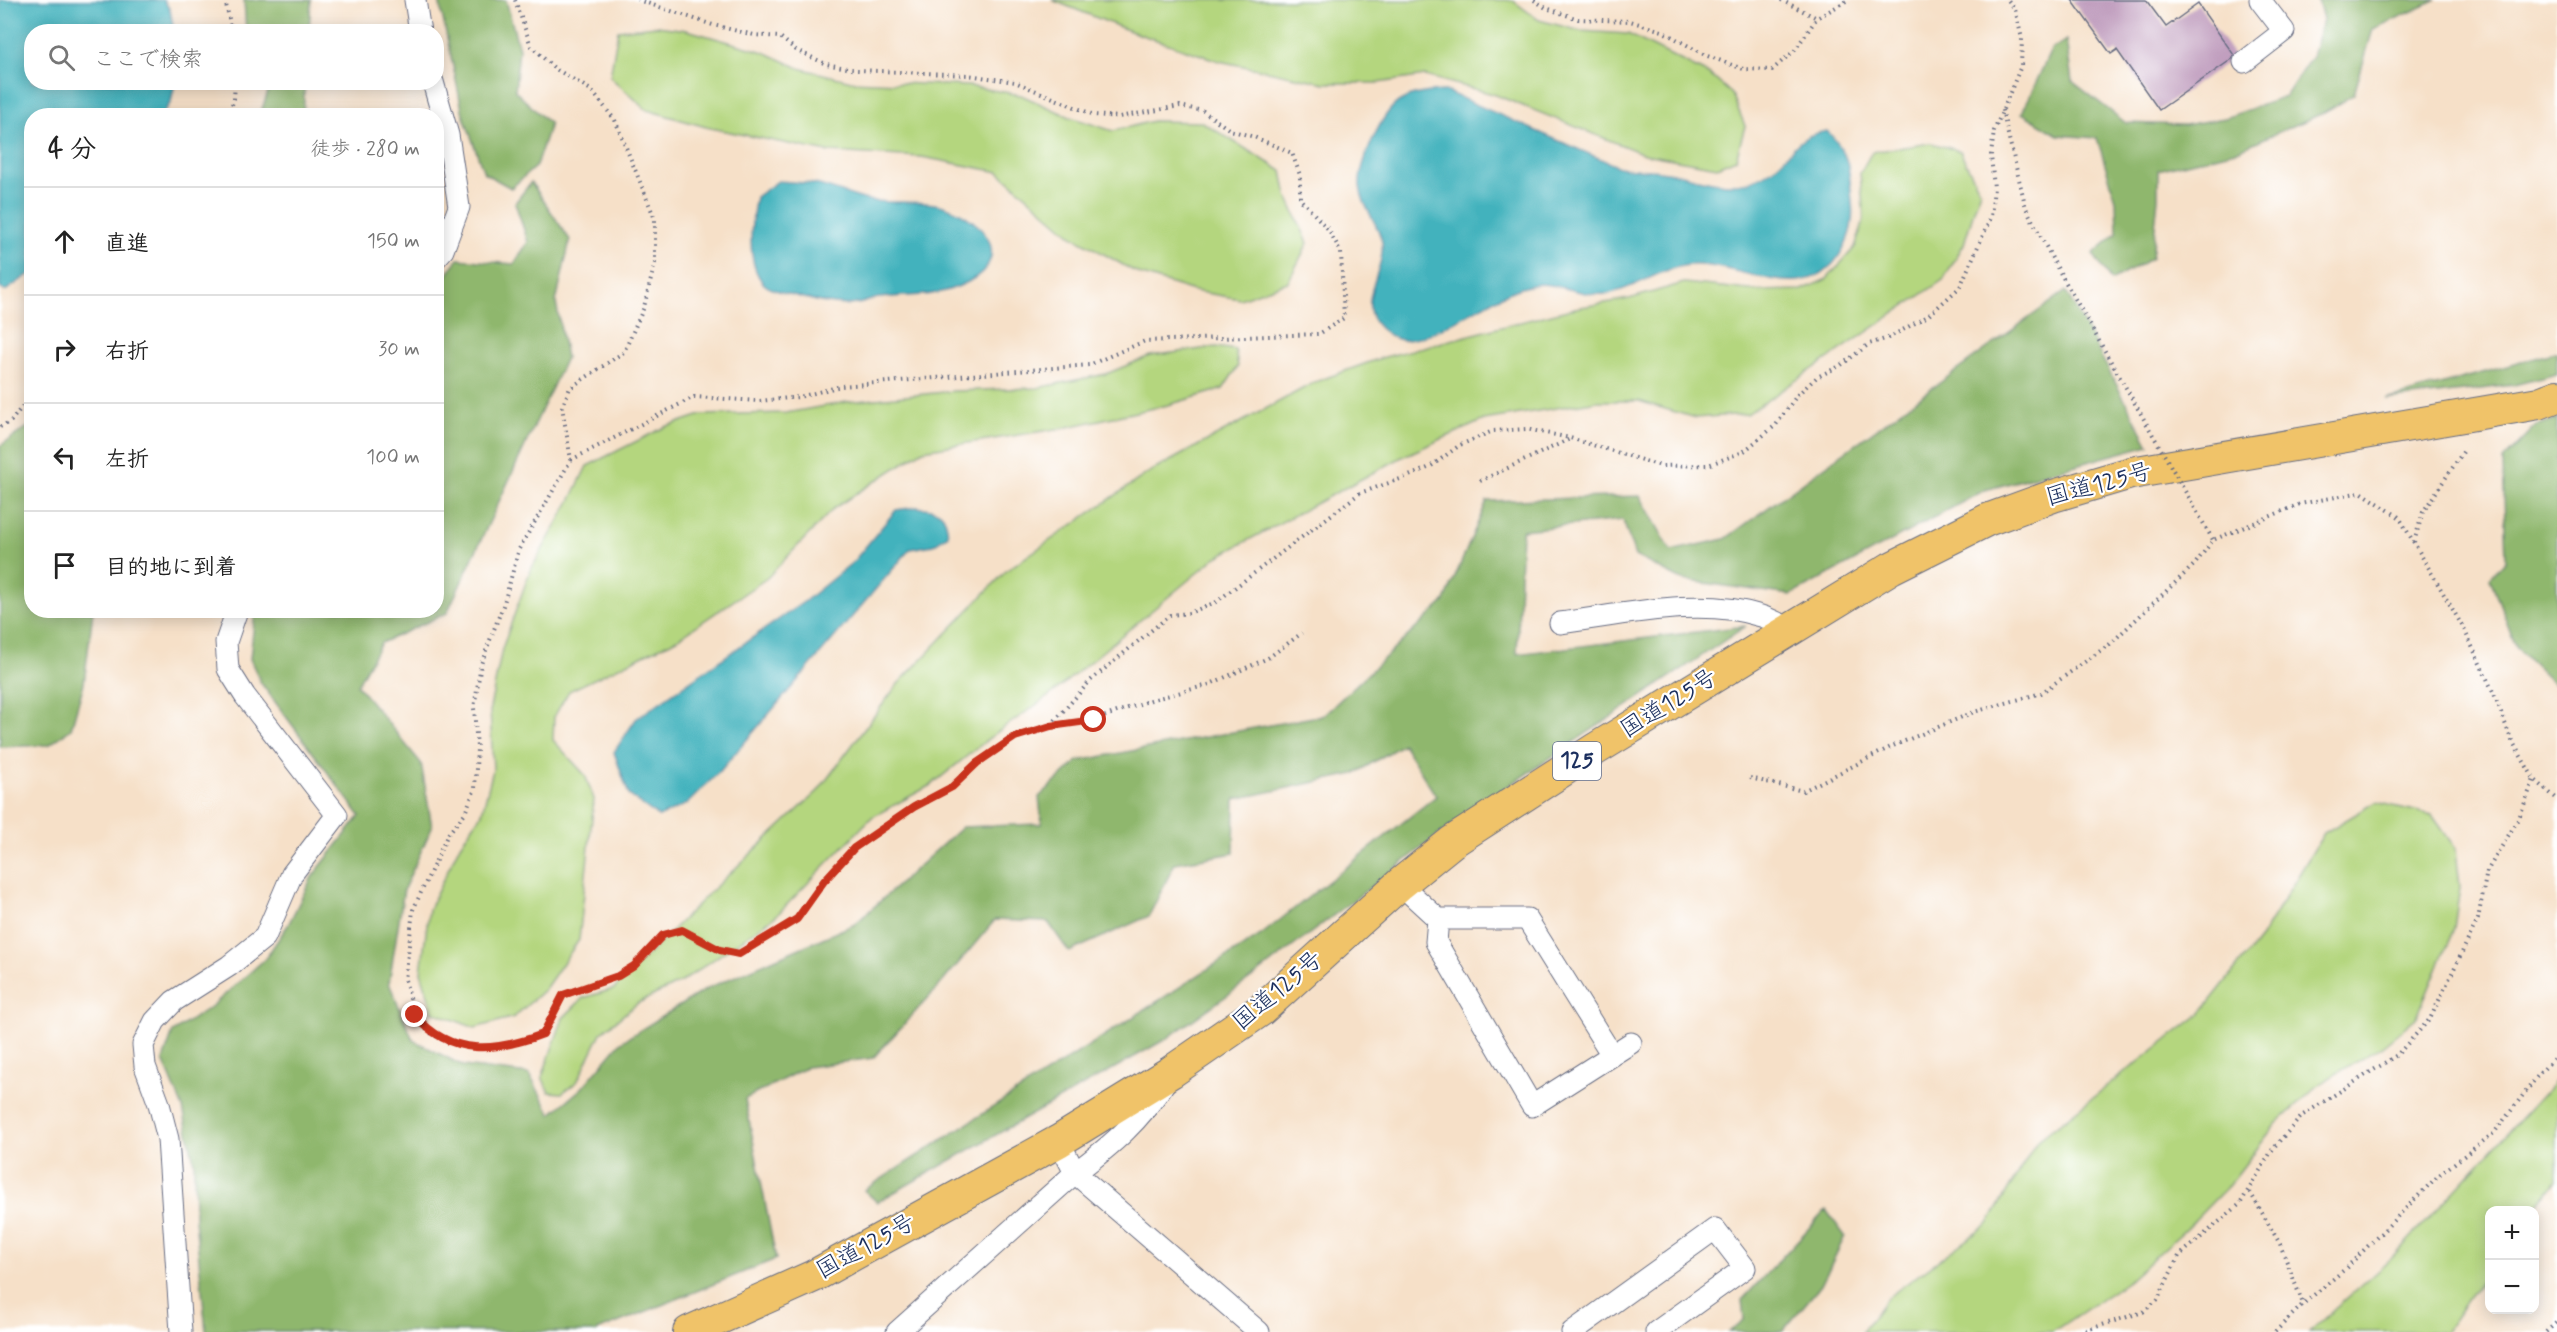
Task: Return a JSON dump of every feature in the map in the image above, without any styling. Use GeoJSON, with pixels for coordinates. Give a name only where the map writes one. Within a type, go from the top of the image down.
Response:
{"type":"FeatureCollection","features":[{"type":"Feature","properties":{"kind":"highway","name":"国道125号"},"geometry":{"type":"LineString","coordinates":[[689,1332],[814,1276],[1059,1141],[1171,1072],[1261,1010],[1400,884],[1498,811],[1891,568],[1934,546],[1987,520],[2053,496],[2131,473],[2539,403],[2557,396]]}},
{"type":"Feature","properties":{"kind":"street"},"geometry":{"type":"LineString","coordinates":[[415,0],[419,24]]}},
{"type":"Feature","properties":{"kind":"street"},"geometry":{"type":"LineString","coordinates":[[2244,62],[2284,31],[2260,0]]}},
{"type":"Feature","properties":{"kind":"street"},"geometry":{"type":"LineString","coordinates":[[435,90],[440,108]]}},
{"type":"Feature","properties":{"kind":"street"},"geometry":{"type":"LineString","coordinates":[[444,121],[459,207],[444,245]]}},
{"type":"Feature","properties":{"kind":"street"},"geometry":{"type":"LineString","coordinates":[[1560,623],[1668,609],[1722,609],[1761,616],[1791,629]]}},
{"type":"Feature","properties":{"kind":"street"},"geometry":{"type":"LineString","coordinates":[[181,1332],[168,1139],[159,1104],[145,1066],[143,1045],[154,1021],[174,1001],[229,966],[265,937],[292,873],[337,815],[245,696],[228,669],[226,642],[234,618]]}},
{"type":"Feature","properties":{"kind":"street"},"geometry":{"type":"LineString","coordinates":[[1400,884],[1438,919],[1527,919],[1612,1055]]}},
{"type":"Feature","properties":{"kind":"street"},"geometry":{"type":"LineString","coordinates":[[1438,919],[1436,942],[1532,1106],[1631,1043]]}},
{"type":"Feature","properties":{"kind":"street"},"geometry":{"type":"LineString","coordinates":[[897,1332],[1075,1173],[1122,1136],[1147,1109],[1171,1072]]}},
{"type":"Feature","properties":{"kind":"street"},"geometry":{"type":"LineString","coordinates":[[1059,1141],[1075,1173],[1259,1332]]}},
{"type":"Feature","properties":{"kind":"street"},"geometry":{"type":"LineString","coordinates":[[1572,1332],[1715,1229],[1745,1268],[1656,1332]]}},
{"type":"Feature","properties":{"kind":"path"},"geometry":{"type":"LineString","coordinates":[[225,0],[230,24]]}},
{"type":"Feature","properties":{"kind":"path"},"geometry":{"type":"LineString","coordinates":[[515,0],[531,46],[554,68],[591,90],[615,120],[655,219],[655,263],[644,308],[624,352],[570,388],[562,407],[571,460]]}},
{"type":"Feature","properties":{"kind":"path"},"geometry":{"type":"LineString","coordinates":[[638,0],[713,25],[754,35],[780,37],[796,50],[826,64],[857,70],[968,75],[1015,82],[1094,115],[1119,117],[1180,106],[1203,111],[1230,130],[1292,153],[1300,175],[1300,199],[1329,230],[1341,252],[1344,318],[1319,334],[1144,341],[1089,365],[842,386],[799,397],[759,401],[694,397],[571,460],[519,549],[504,603],[481,664],[474,708],[477,748],[475,789],[465,813],[448,834],[413,910],[405,980],[415,1015],[429,1032],[448,1042],[483,1048],[516,1044],[543,1034],[563,995],[618,976],[634,966],[663,935],[682,930],[720,950],[739,954],[797,919],[824,881],[854,848],[914,807],[952,787],[977,763],[1015,737],[1051,726],[1094,720],[1151,700],[1208,685],[1268,658],[1302,633]]}},
{"type":"Feature","properties":{"kind":"path"},"geometry":{"type":"LineString","coordinates":[[1534,0],[1545,8],[1578,20],[1630,21],[1662,31],[1705,55],[1743,69],[1772,70],[1795,50],[1817,18],[1848,0]]}},
{"type":"Feature","properties":{"kind":"path"},"geometry":{"type":"LineString","coordinates":[[1781,0],[1817,18]]}},
{"type":"Feature","properties":{"kind":"path"},"geometry":{"type":"LineString","coordinates":[[1051,726],[1090,681],[1170,615],[1189,613],[1216,602],[1360,493],[1409,477],[1430,467],[1460,445],[1492,431],[1526,429],[1570,438],[1661,466],[1708,465],[1743,452],[1776,424],[1798,394],[1817,377],[1840,366],[1869,344],[1888,338],[1928,315],[1960,287],[1991,217],[1994,189],[1991,154],[1994,131],[2021,66],[2022,39],[2015,9],[2008,0]]}},
{"type":"Feature","properties":{"kind":"path"},"geometry":{"type":"LineString","coordinates":[[231,108],[235,90]]}},
{"type":"Feature","properties":{"kind":"path"},"geometry":{"type":"LineString","coordinates":[[2002,110],[2026,207],[2054,262],[2213,540]]}},
{"type":"Feature","properties":{"kind":"path"},"geometry":{"type":"LineString","coordinates":[[0,427],[11,421],[24,404]]}},
{"type":"Feature","properties":{"kind":"path"},"geometry":{"type":"LineString","coordinates":[[1480,481],[1570,438]]}},
{"type":"Feature","properties":{"kind":"path"},"geometry":{"type":"LineString","coordinates":[[2414,542],[2423,512],[2465,449]]}},
{"type":"Feature","properties":{"kind":"path"},"geometry":{"type":"LineString","coordinates":[[1750,778],[1803,791],[1893,746],[1974,712],[2041,693],[2110,644],[2195,564],[2213,540],[2300,504],[2361,492],[2399,517],[2464,629],[2495,696],[2511,739],[2534,779],[2557,799]]}},
{"type":"Feature","properties":{"kind":"path"},"geometry":{"type":"LineString","coordinates":[[2080,1332],[2143,1312],[2157,1300],[2179,1256],[2240,1204],[2250,1192],[2274,1147],[2303,1115],[2397,1055],[2430,1019],[2478,919],[2487,871],[2519,818],[2534,779]]}},
{"type":"Feature","properties":{"kind":"path"},"geometry":{"type":"LineString","coordinates":[[2275,1332],[2303,1304],[2344,1270],[2439,1175],[2494,1133],[2540,1073],[2557,1055]]}},
{"type":"Feature","properties":{"kind":"path"},"geometry":{"type":"LineString","coordinates":[[2250,1192],[2280,1244],[2303,1304]]}},
{"type":"Feature","properties":{"kind":"path"},"geometry":{"type":"LineString","coordinates":[[2546,1332],[2557,1322]]}},
{"type":"Feature","properties":{"kind":"green space"},"geometry":{"type":"Polygon","coordinates":[[[244,0],[311,0],[309,24],[246,24],[244,0]]]}},
{"type":"Feature","properties":{"kind":"green space"},"geometry":{"type":"Polygon","coordinates":[[[439,0],[506,0],[519,49],[515,91],[550,124],[536,166],[511,188],[484,173],[463,114],[439,0]]]}},
{"type":"Feature","properties":{"kind":"green space"},"geometry":{"type":"Polygon","coordinates":[[[1052,0],[1512,0],[1539,20],[1581,31],[1628,34],[1710,75],[1732,94],[1745,126],[1736,159],[1717,167],[1644,154],[1493,94],[1425,76],[1378,83],[1325,83],[1219,61],[1130,31],[1052,0]]]}},
{"type":"Feature","properties":{"kind":"green space"},"geometry":{"type":"Polygon","coordinates":[[[2318,0],[2437,0],[2373,29],[2354,94],[2323,113],[2235,151],[2158,170],[2158,198],[2152,258],[2111,281],[2093,254],[2117,233],[2116,200],[2097,138],[2058,135],[2022,113],[2051,50],[2066,40],[2072,81],[2126,123],[2184,125],[2225,118],[2285,97],[2312,56],[2323,19],[2318,0]]]}},
{"type":"Feature","properties":{"kind":"green space"},"geometry":{"type":"Polygon","coordinates":[[[657,26],[687,30],[764,52],[799,68],[851,81],[969,86],[1021,95],[1070,117],[1113,131],[1153,121],[1202,122],[1282,171],[1287,196],[1308,243],[1288,282],[1240,299],[1194,291],[1139,274],[1072,236],[999,172],[922,157],[828,152],[706,127],[647,110],[610,77],[618,30],[657,26]]]}},
{"type":"Feature","properties":{"kind":"green space"},"geometry":{"type":"Polygon","coordinates":[[[269,90],[305,90],[303,108],[262,108],[269,90]]]}},
{"type":"Feature","properties":{"kind":"green space"},"geometry":{"type":"Polygon","coordinates":[[[1931,143],[1960,151],[1980,191],[1964,244],[1943,280],[1747,414],[1695,418],[1639,401],[1598,401],[1484,420],[1404,456],[1215,558],[1049,696],[992,736],[931,785],[872,817],[776,916],[681,982],[638,1003],[601,1033],[577,1082],[562,1093],[549,1092],[542,1077],[563,1018],[583,998],[614,989],[710,892],[818,791],[898,684],[1007,570],[1148,473],[1315,382],[1381,358],[1575,308],[1629,299],[1684,283],[1759,291],[1802,290],[1827,279],[1855,247],[1864,220],[1860,173],[1872,152],[1931,143]]]}},
{"type":"Feature","properties":{"kind":"green space"},"geometry":{"type":"Polygon","coordinates":[[[531,182],[570,240],[556,302],[566,358],[447,613],[444,614],[444,280],[458,259],[514,264],[528,242],[515,203],[531,182]]]}},
{"type":"Feature","properties":{"kind":"green space"},"geometry":{"type":"Polygon","coordinates":[[[2066,291],[2149,445],[1985,490],[1791,595],[1682,580],[1635,556],[1623,520],[1522,530],[1517,654],[1746,626],[1461,818],[1253,977],[1166,1039],[877,1202],[864,1190],[1261,935],[1436,796],[1403,744],[1354,774],[1235,799],[1234,853],[1175,863],[1149,916],[1069,952],[1048,922],[995,920],[940,985],[873,1058],[807,1067],[745,1099],[776,1259],[595,1332],[206,1331],[195,1219],[194,1163],[183,1108],[163,1060],[173,1032],[212,1006],[265,959],[288,925],[312,877],[360,816],[261,683],[250,659],[254,618],[436,618],[381,643],[357,685],[421,763],[432,827],[404,889],[389,983],[413,1040],[463,1066],[529,1074],[551,1114],[582,1088],[621,1042],[708,988],[855,924],[962,827],[1042,824],[1039,797],[1078,761],[1324,715],[1445,601],[1487,501],[1640,496],[1671,551],[1725,539],[2066,291]]]}},
{"type":"Feature","properties":{"kind":"green space"},"geometry":{"type":"Polygon","coordinates":[[[1216,347],[1235,350],[1238,366],[1223,389],[1168,405],[1063,428],[923,450],[834,508],[767,578],[677,639],[569,691],[554,717],[553,740],[585,775],[594,799],[579,940],[545,989],[514,1017],[475,1028],[433,1012],[421,972],[429,909],[460,845],[482,813],[493,770],[490,708],[502,649],[530,571],[587,466],[665,427],[701,415],[786,413],[847,402],[954,391],[1037,388],[1106,374],[1150,356],[1216,347]]]}},
{"type":"Feature","properties":{"kind":"green space"},"geometry":{"type":"Polygon","coordinates":[[[2557,352],[2557,374],[2514,385],[2386,400],[2557,352]]]}},
{"type":"Feature","properties":{"kind":"green space"},"geometry":{"type":"Polygon","coordinates":[[[2557,419],[2557,687],[2516,647],[2490,578],[2506,560],[2503,460],[2537,425],[2557,419]]]}},
{"type":"Feature","properties":{"kind":"green space"},"geometry":{"type":"Polygon","coordinates":[[[24,430],[24,618],[92,618],[84,683],[71,729],[49,745],[0,747],[0,446],[24,430]]]}},
{"type":"Feature","properties":{"kind":"green space"},"geometry":{"type":"Polygon","coordinates":[[[2376,802],[2432,815],[2456,849],[2460,887],[2454,928],[2417,1017],[2382,1046],[2321,1083],[2276,1124],[2229,1185],[2186,1229],[2128,1281],[2052,1332],[1862,1332],[1887,1298],[1988,1224],[2037,1141],[2200,1014],[2261,937],[2324,833],[2376,802]]]}},
{"type":"Feature","properties":{"kind":"green space"},"geometry":{"type":"Polygon","coordinates":[[[2557,1079],[2557,1181],[2536,1206],[2485,1206],[2485,1275],[2445,1332],[2309,1332],[2393,1257],[2557,1079]]]}},
{"type":"Feature","properties":{"kind":"green space"},"geometry":{"type":"Polygon","coordinates":[[[1826,1210],[1845,1236],[1821,1285],[1782,1332],[1729,1332],[1744,1320],[1742,1300],[1826,1210]]]}},
{"type":"Feature","properties":{"kind":"water"},"geometry":{"type":"Polygon","coordinates":[[[0,0],[164,0],[170,10],[173,24],[24,24],[24,90],[174,90],[171,102],[167,108],[24,108],[24,278],[5,291],[0,288],[0,0]]]}},
{"type":"Feature","properties":{"kind":"water"},"geometry":{"type":"Polygon","coordinates":[[[1445,91],[1619,167],[1660,171],[1719,183],[1746,182],[1760,177],[1775,167],[1802,140],[1827,131],[1841,147],[1849,172],[1853,215],[1848,239],[1828,269],[1811,278],[1792,281],[1772,279],[1709,266],[1689,265],[1668,270],[1627,288],[1606,294],[1587,293],[1551,285],[1533,285],[1500,297],[1430,334],[1415,339],[1396,338],[1381,329],[1373,319],[1370,309],[1372,287],[1380,265],[1382,242],[1361,194],[1360,177],[1372,140],[1393,107],[1410,96],[1445,91]]]}},
{"type":"Feature","properties":{"kind":"water"},"geometry":{"type":"Polygon","coordinates":[[[778,181],[819,185],[867,200],[940,205],[954,210],[967,217],[987,237],[991,248],[990,260],[983,271],[968,282],[945,291],[879,298],[857,304],[840,305],[806,299],[773,289],[764,284],[754,265],[751,230],[756,197],[778,181]]]}},
{"type":"Feature","properties":{"kind":"water"},"geometry":{"type":"Polygon","coordinates":[[[917,507],[940,513],[946,521],[948,535],[933,545],[910,549],[721,770],[687,804],[659,817],[629,795],[614,752],[636,719],[805,601],[853,562],[896,510],[917,507]]]}},
{"type":"Feature","properties":{"kind":"building"},"geometry":{"type":"Polygon","coordinates":[[[2072,0],[2146,0],[2166,27],[2198,4],[2234,55],[2232,59],[2159,110],[2117,50],[2111,54],[2072,0]]]}},
{"type":"Feature","properties":{"kind":"route"},"geometry":{"type":"LineString","coordinates":[[415,1015],[429,1032],[448,1042],[483,1048],[516,1044],[543,1034],[563,995],[576,988],[618,976],[634,966],[663,935],[682,930],[702,938],[720,950],[739,954],[797,919],[824,881],[854,848],[914,807],[952,787],[977,763],[1015,737],[1051,726],[1094,720]]}}]}
